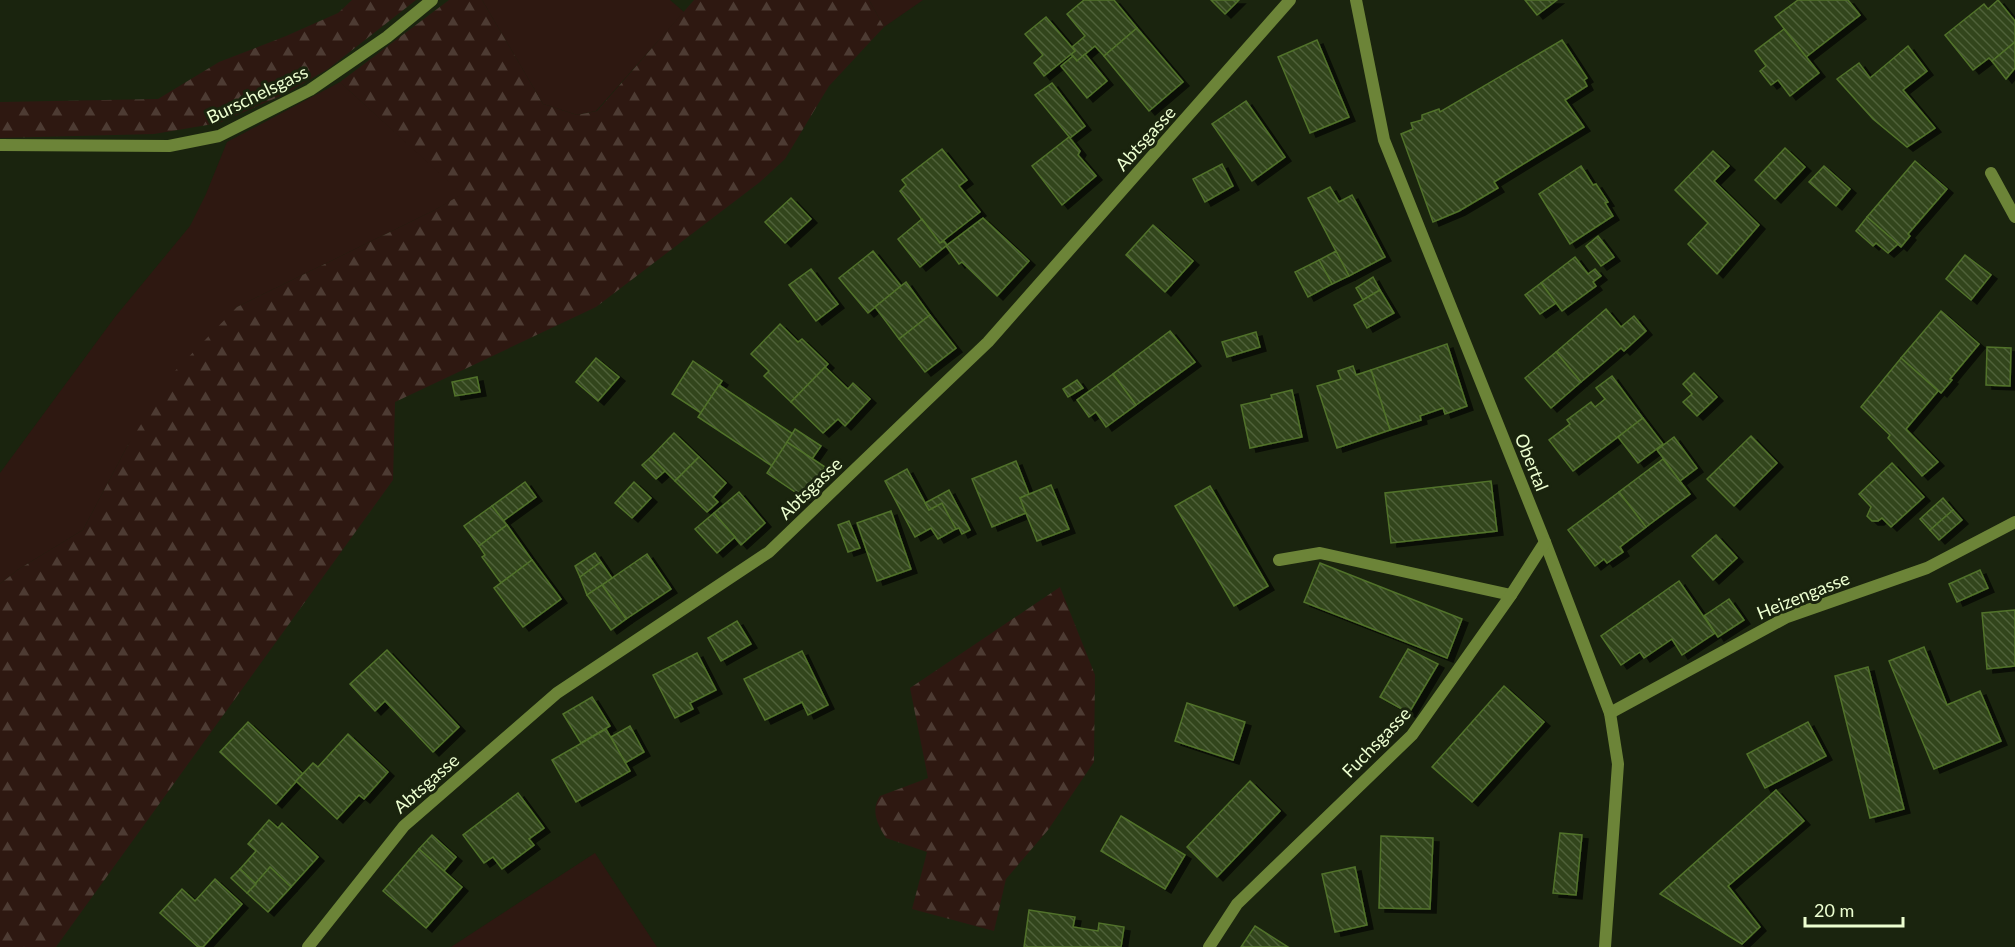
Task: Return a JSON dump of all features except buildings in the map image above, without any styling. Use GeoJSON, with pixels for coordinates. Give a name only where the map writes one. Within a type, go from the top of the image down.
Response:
{"type":"FeatureCollection","features":[{"type":"Feature","properties":{"kind":"street","name":"Burschelsgass"},"geometry":{"type":"LineString","coordinates":[[0,145],[169,146],[219,136],[310,90],[387,37],[432,0]]}},
{"type":"Feature","properties":{"kind":"street","name":"Abtsgasse"},"geometry":{"type":"LineString","coordinates":[[308,947],[404,826],[557,693],[769,552],[988,342],[1290,0]]}},
{"type":"Feature","properties":{"kind":"street","name":"Obertal"},"geometry":{"type":"LineString","coordinates":[[1356,0],[1384,140],[1545,542],[1610,713],[1618,764],[1605,947]]}},
{"type":"Feature","properties":{"kind":"street"},"geometry":{"type":"LineString","coordinates":[[1991,173],[2015,216]]}},
{"type":"Feature","properties":{"kind":"street","name":"Heizengasse"},"geometry":{"type":"LineString","coordinates":[[1610,713],[1788,617],[1926,568],[2015,522]]}},
{"type":"Feature","properties":{"kind":"street","name":"Fuchsgasse"},"geometry":{"type":"LineString","coordinates":[[1209,947],[1237,904],[1412,735],[1511,595],[1545,542]]}},
{"type":"Feature","properties":{"kind":"street"},"geometry":{"type":"LineString","coordinates":[[1279,560],[1320,553],[1511,595]]}},
{"type":"Feature","properties":{"kind":"green space"},"geometry":{"type":"Polygon","coordinates":[[[352,0],[416,0],[328,69],[285,94],[219,123],[154,134],[0,138],[0,102],[158,99],[219,62],[338,13],[352,0]]]}},
{"type":"Feature","properties":{"kind":"green space"},"geometry":{"type":"Polygon","coordinates":[[[449,0],[482,0],[543,104],[577,115],[597,111],[694,0],[869,0],[884,27],[829,86],[785,159],[760,182],[596,307],[395,402],[393,480],[56,947],[0,947],[0,584],[19,569],[83,530],[128,445],[174,372],[237,307],[435,210],[462,194],[340,82],[449,0]]]}},
{"type":"Feature","properties":{"kind":"green space"},"geometry":{"type":"Polygon","coordinates":[[[482,0],[670,0],[684,12],[596,111],[577,115],[543,104],[482,0]]]}},
{"type":"Feature","properties":{"kind":"green space"},"geometry":{"type":"Polygon","coordinates":[[[869,0],[923,0],[884,27],[869,0]]]}},
{"type":"Feature","properties":{"kind":"green space"},"geometry":{"type":"Polygon","coordinates":[[[340,82],[463,194],[237,307],[128,445],[83,530],[19,569],[0,584],[0,473],[115,317],[190,226],[227,142],[340,82]]]}},
{"type":"Feature","properties":{"kind":"green space"},"geometry":{"type":"Polygon","coordinates":[[[1060,587],[1095,675],[1094,762],[1048,830],[1006,879],[994,931],[912,909],[927,852],[886,838],[875,812],[880,796],[928,778],[910,688],[1060,587]]]}},
{"type":"Feature","properties":{"kind":"green space"},"geometry":{"type":"Polygon","coordinates":[[[595,853],[657,947],[451,947],[595,853]]]}}]}
